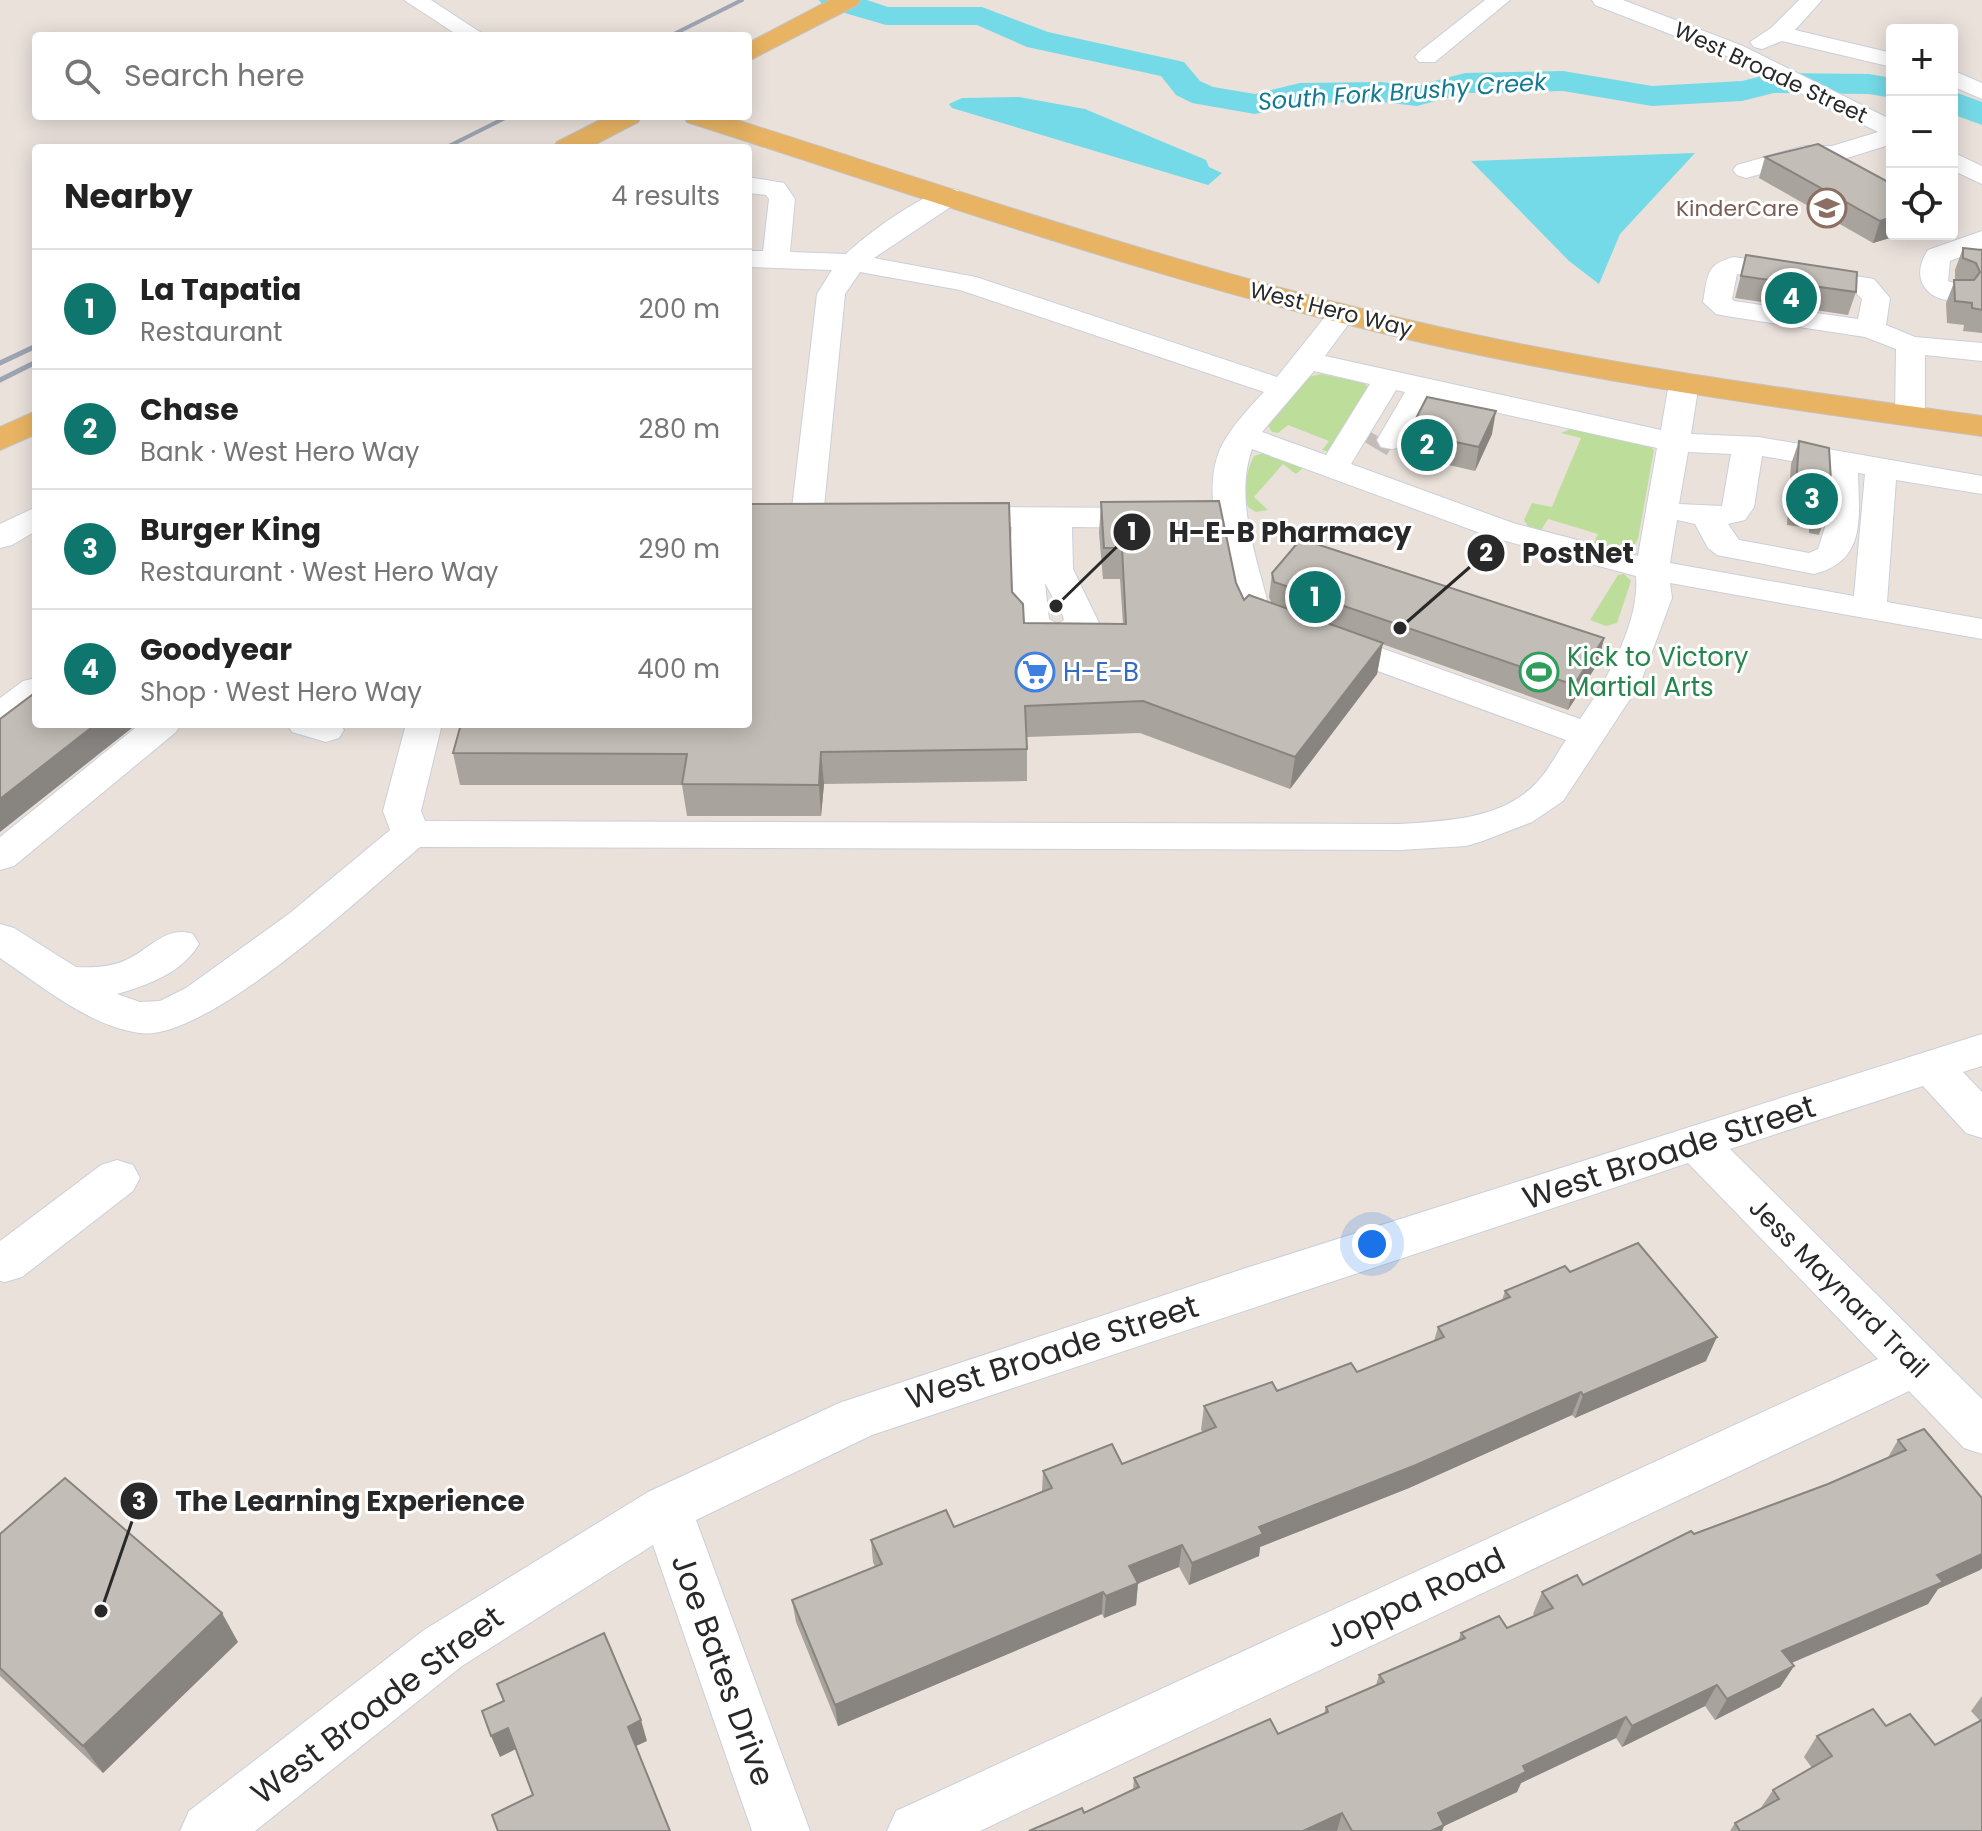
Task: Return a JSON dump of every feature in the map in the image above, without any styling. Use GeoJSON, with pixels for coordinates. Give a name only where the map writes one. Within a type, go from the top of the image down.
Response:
{"type":"FeatureCollection","features":[{"type":"Feature","properties":{"kind":"main road"},"geometry":{"type":"LineString","coordinates":[[752,51],[848,0]]}},
{"type":"Feature","properties":{"kind":"main road"},"geometry":{"type":"LineString","coordinates":[[575,144],[620,120]]}},
{"type":"Feature","properties":{"kind":"main road","name":"West Hero Way"},"geometry":{"type":"LineString","coordinates":[[710,120],[1135,255],[1342,314],[1458,341],[1684,383],[1982,426]]}},
{"type":"Feature","properties":{"kind":"street"},"geometry":{"type":"LineString","coordinates":[[415,0],[468,32]]}},
{"type":"Feature","properties":{"kind":"street"},"geometry":{"type":"LineString","coordinates":[[1427,57],[1499,0]]}},
{"type":"Feature","properties":{"kind":"street","name":"West Broade Street"},"geometry":{"type":"LineString","coordinates":[[1603,0],[1681,27],[1735,51],[1886,127]]}},
{"type":"Feature","properties":{"kind":"street"},"geometry":{"type":"LineString","coordinates":[[1735,51],[1779,33],[1811,0]]}},
{"type":"Feature","properties":{"kind":"street"},"geometry":{"type":"LineString","coordinates":[[1779,33],[1886,59]]}},
{"type":"Feature","properties":{"kind":"street"},"geometry":{"type":"LineString","coordinates":[[1958,80],[1982,92]]}},
{"type":"Feature","properties":{"kind":"street"},"geometry":{"type":"LineString","coordinates":[[1746,170],[1804,154],[1834,154],[1886,138]]}},
{"type":"Feature","properties":{"kind":"street"},"geometry":{"type":"LineString","coordinates":[[1834,154],[1869,173]]}},
{"type":"Feature","properties":{"kind":"street"},"geometry":{"type":"LineString","coordinates":[[1958,163],[1982,176]]}},
{"type":"Feature","properties":{"kind":"street"},"geometry":{"type":"LineString","coordinates":[[752,185],[775,188],[782,199],[771,243]]}},
{"type":"Feature","properties":{"kind":"street"},"geometry":{"type":"LineString","coordinates":[[771,514],[821,517],[831,294],[840,274],[871,246],[949,196]]}},
{"type":"Feature","properties":{"kind":"street"},"geometry":{"type":"LineString","coordinates":[[752,226],[771,243]]}},
{"type":"Feature","properties":{"kind":"street"},"geometry":{"type":"LineString","coordinates":[[1946,280],[1938,256],[1975,231]]}},
{"type":"Feature","properties":{"kind":"street"},"geometry":{"type":"LineString","coordinates":[[752,235],[771,243],[852,262],[966,283],[1282,388]]}},
{"type":"Feature","properties":{"kind":"street"},"geometry":{"type":"LineString","coordinates":[[1871,329],[1876,298],[1864,285],[1734,265],[1723,270],[1717,302],[1726,308],[1871,329],[1910,345],[1982,352]]}},
{"type":"Feature","properties":{"kind":"street"},"geometry":{"type":"LineString","coordinates":[[1208,518],[1227,494],[1230,467],[1244,436],[1342,314]]}},
{"type":"Feature","properties":{"kind":"street"},"geometry":{"type":"LineString","coordinates":[[1910,345],[1910,416]]}},
{"type":"Feature","properties":{"kind":"street"},"geometry":{"type":"LineString","coordinates":[[1307,361],[1675,442],[1748,446],[1982,485]]}},
{"type":"Feature","properties":{"kind":"street"},"geometry":{"type":"LineString","coordinates":[[0,938],[106,1007],[140,1018],[167,1016],[201,999],[304,923],[411,834],[1400,837],[1466,833],[1519,813],[1550,792],[1622,684],[1655,598],[1652,570],[1684,383]]}},
{"type":"Feature","properties":{"kind":"street"},"geometry":{"type":"LineString","coordinates":[[1355,477],[1382,443],[1410,385]]}},
{"type":"Feature","properties":{"kind":"street"},"geometry":{"type":"LineString","coordinates":[[1355,477],[1410,385]]}},
{"type":"Feature","properties":{"kind":"street"},"geometry":{"type":"LineString","coordinates":[[1244,436],[1502,530],[1652,570],[1982,629]]}},
{"type":"Feature","properties":{"kind":"street"},"geometry":{"type":"LineString","coordinates":[[1712,526],[1734,513],[1738,507],[1748,446]]}},
{"type":"Feature","properties":{"kind":"street"},"geometry":{"type":"LineString","coordinates":[[1664,509],[1712,526],[1729,548],[1814,564],[1833,554],[1843,521],[1842,461]]}},
{"type":"Feature","properties":{"kind":"street"},"geometry":{"type":"LineString","coordinates":[[1870,608],[1881,468]]}},
{"type":"Feature","properties":{"kind":"street"},"geometry":{"type":"LineString","coordinates":[[920,517],[1208,518]]}},
{"type":"Feature","properties":{"kind":"street"},"geometry":{"type":"LineString","coordinates":[[1208,518],[1253,614],[1588,735]]}},
{"type":"Feature","properties":{"kind":"street"},"geometry":{"type":"LineString","coordinates":[[0,538],[32,519]]}},
{"type":"Feature","properties":{"kind":"street"},"geometry":{"type":"LineString","coordinates":[[0,716],[32,692]]}},
{"type":"Feature","properties":{"kind":"street"},"geometry":{"type":"LineString","coordinates":[[0,857],[158,728]]}},
{"type":"Feature","properties":{"kind":"street"},"geometry":{"type":"LineString","coordinates":[[411,834],[402,811],[423,728]]}},
{"type":"Feature","properties":{"kind":"street"},"geometry":{"type":"LineString","coordinates":[[68,982],[90,984],[117,981],[137,974],[165,957],[179,944]]}},
{"type":"Feature","properties":{"kind":"street","name":"West Broade Street"},"geometry":{"type":"LineString","coordinates":[[209,1831],[443,1648],[666,1509],[857,1418],[1243,1289],[1982,1050]]}},
{"type":"Feature","properties":{"kind":"street"},"geometry":{"type":"LineString","coordinates":[[1931,1066],[1982,1121]]}},
{"type":"Feature","properties":{"kind":"street","name":"Jess Maynard Trail"},"geometry":{"type":"LineString","coordinates":[[1697,1144],[1982,1432]]}},
{"type":"Feature","properties":{"kind":"street"},"geometry":{"type":"LineString","coordinates":[[2,1263],[117,1178]]}},
{"type":"Feature","properties":{"kind":"street","name":"Joppa Road"},"geometry":{"type":"LineString","coordinates":[[916,1831],[1915,1365]]}},
{"type":"Feature","properties":{"kind":"street","name":"Joe Bates Drive"},"geometry":{"type":"LineString","coordinates":[[666,1509],[781,1831]]}},
{"type":"Feature","properties":{"kind":"green space"},"geometry":{"type":"Polygon","coordinates":[[[1321,374],[1364,383],[1371,390],[1330,452],[1322,450],[1329,441],[1288,425],[1278,433],[1272,432],[1268,426],[1308,377],[1321,374]]]}},
{"type":"Feature","properties":{"kind":"green space"},"geometry":{"type":"Polygon","coordinates":[[[1571,429],[1647,444],[1654,450],[1638,539],[1634,546],[1605,549],[1593,545],[1598,534],[1548,519],[1541,530],[1528,526],[1524,520],[1532,503],[1552,507],[1581,438],[1561,433],[1571,429]]]}},
{"type":"Feature","properties":{"kind":"green space"},"geometry":{"type":"Polygon","coordinates":[[[1267,452],[1303,468],[1296,474],[1283,464],[1254,497],[1268,510],[1256,512],[1248,507],[1246,501],[1247,475],[1254,456],[1267,452]]]}},
{"type":"Feature","properties":{"kind":"green space"},"geometry":{"type":"Polygon","coordinates":[[[1624,574],[1631,581],[1617,623],[1606,626],[1590,620],[1618,575],[1624,574]]]}},
{"type":"Feature","properties":{"kind":"water"},"geometry":{"type":"Polygon","coordinates":[[[1019,97],[1085,109],[1206,160],[1209,167],[1222,173],[1208,185],[952,108],[949,104],[962,98],[1019,97]]]}},
{"type":"Feature","properties":{"kind":"water"},"geometry":{"type":"Polygon","coordinates":[[[1695,153],[1620,234],[1599,284],[1569,261],[1471,161],[1695,153]]]}},
{"type":"Feature","properties":{"kind":"building"},"geometry":{"type":"Polygon","coordinates":[[[1818,144],[1886,181],[1886,219],[1880,221],[1765,157],[1818,144]]]}},
{"type":"Feature","properties":{"kind":"building"},"geometry":{"type":"Polygon","coordinates":[[[1963,248],[1982,250],[1982,310],[1972,308],[1972,303],[1955,301],[1954,280],[1974,280],[1980,272],[1976,263],[1963,258],[1963,248]]]}},
{"type":"Feature","properties":{"kind":"building"},"geometry":{"type":"Polygon","coordinates":[[[1746,255],[1857,272],[1856,292],[1741,276],[1746,255]]]}},
{"type":"Feature","properties":{"kind":"building"},"geometry":{"type":"Polygon","coordinates":[[[1427,397],[1496,411],[1479,447],[1409,432],[1427,397]]]}},
{"type":"Feature","properties":{"kind":"building"},"geometry":{"type":"Polygon","coordinates":[[[1799,441],[1829,448],[1832,497],[1827,511],[1817,510],[1817,504],[1795,501],[1799,441]]]}},
{"type":"Feature","properties":{"kind":"building","name":"H-E-B"},"geometry":{"type":"Polygon","coordinates":[[[1219,501],[1236,583],[1244,600],[1249,595],[1383,643],[1295,757],[1143,701],[1025,706],[1027,749],[821,752],[819,785],[682,784],[687,754],[453,753],[460,728],[752,728],[752,504],[1009,503],[1012,592],[1023,604],[1024,623],[1126,624],[1122,548],[1104,548],[1101,502],[1219,501]]]}},
{"type":"Feature","properties":{"kind":"building"},"geometry":{"type":"Polygon","coordinates":[[[1301,539],[1604,638],[1574,685],[1274,582],[1272,573],[1301,539]]]}},
{"type":"Feature","properties":{"kind":"building"},"geometry":{"type":"Polygon","coordinates":[[[32,695],[32,728],[91,728],[0,799],[0,719],[32,695]]]}},
{"type":"Feature","properties":{"kind":"building"},"geometry":{"type":"Polygon","coordinates":[[[1638,1243],[1717,1337],[1583,1395],[1581,1392],[1416,1465],[1259,1527],[1263,1534],[1192,1563],[1182,1545],[1129,1566],[1138,1583],[1106,1596],[1103,1592],[835,1705],[792,1600],[882,1564],[871,1540],[946,1510],[954,1527],[1052,1488],[1043,1471],[1112,1444],[1122,1464],[1216,1427],[1204,1406],[1272,1382],[1277,1391],[1351,1363],[1357,1372],[1444,1337],[1438,1327],[1510,1297],[1505,1291],[1565,1266],[1570,1272],[1638,1243]]]}},
{"type":"Feature","properties":{"kind":"building"},"geometry":{"type":"Polygon","coordinates":[[[1924,1429],[1982,1498],[1982,1554],[1937,1575],[1943,1582],[1782,1651],[1794,1666],[1727,1699],[1717,1685],[1632,1726],[1626,1717],[1523,1766],[1526,1772],[1438,1813],[1444,1825],[1431,1831],[1352,1831],[1342,1813],[1303,1831],[1029,1831],[1082,1808],[1084,1813],[1139,1787],[1134,1778],[1270,1719],[1278,1734],[1328,1712],[1326,1707],[1384,1682],[1379,1675],[1465,1638],[1461,1633],[1499,1616],[1507,1628],[1553,1608],[1542,1592],[1577,1575],[1583,1585],[1691,1531],[1694,1534],[1828,1484],[1906,1450],[1898,1440],[1924,1429]]]}},
{"type":"Feature","properties":{"kind":"building"},"geometry":{"type":"Polygon","coordinates":[[[65,1478],[222,1613],[83,1746],[0,1668],[0,1534],[65,1478]]]}},
{"type":"Feature","properties":{"kind":"building"},"geometry":{"type":"Polygon","coordinates":[[[604,1633],[641,1720],[628,1727],[670,1831],[498,1831],[492,1815],[533,1795],[508,1728],[491,1736],[482,1711],[504,1701],[497,1684],[604,1633]]]}},
{"type":"Feature","properties":{"kind":"building"},"geometry":{"type":"Polygon","coordinates":[[[1873,1709],[1886,1726],[1910,1714],[1935,1745],[1982,1720],[1982,1831],[1740,1831],[1735,1823],[1779,1799],[1773,1790],[1832,1756],[1817,1736],[1873,1709]]]}},
{"type":"Feature","properties":{"kind":"waterway","name":"South Fork Brushy Creek"},"geometry":{"type":"LineString","coordinates":[[835,0],[886,16],[982,16],[1038,40],[1172,69],[1188,88],[1204,96],[1255,104],[1300,93],[1381,92],[1417,96],[1465,83],[1563,81],[1652,96],[1742,91],[1774,83],[1886,87]]}},
{"type":"Feature","properties":{"kind":"waterway","name":"South Fork Brushy Creek"},"geometry":{"type":"LineString","coordinates":[[1958,104],[1982,115]]}},
{"type":"Feature","properties":{"kind":"tunnel"},"geometry":{"type":"LineString","coordinates":[[1373,447],[1379,437]]}},
{"type":"Feature","properties":{"kind":"railway"},"geometry":{"type":"LineString","coordinates":[[678,32],[742,0]]}},
{"type":"Feature","properties":{"kind":"railway"},"geometry":{"type":"LineString","coordinates":[[453,144],[501,120]]}},
{"type":"Feature","properties":{"kind":"railway"},"geometry":{"type":"LineString","coordinates":[[0,363],[32,348]]}},
{"type":"Feature","properties":{"kind":"railway"},"geometry":{"type":"LineString","coordinates":[[0,380],[32,364]]}},
{"type":"Feature","properties":{"kind":"place","name":"KinderCare"},"geometry":{"type":"Point","coordinates":[1827,208]}},
{"type":"Feature","properties":{"kind":"place","name":"Goodyear"},"geometry":{"type":"Point","coordinates":[1791,298]}},
{"type":"Feature","properties":{"kind":"place","name":"Chase"},"geometry":{"type":"Point","coordinates":[1427,445]}},
{"type":"Feature","properties":{"kind":"place","name":"Burger King"},"geometry":{"type":"Point","coordinates":[1812,499]}},
{"type":"Feature","properties":{"kind":"place","name":"La Tapatia"},"geometry":{"type":"Point","coordinates":[1315,597]}},
{"type":"Feature","properties":{"kind":"place","name":"H-E-B Pharmacy"},"geometry":{"type":"Point","coordinates":[1056,606]}},
{"type":"Feature","properties":{"kind":"place","name":"PostNet"},"geometry":{"type":"Point","coordinates":[1400,628]}},
{"type":"Feature","properties":{"kind":"place","name":"H-E-B"},"geometry":{"type":"Point","coordinates":[1035,672]}},
{"type":"Feature","properties":{"kind":"place","name":"Kick to Victory Martial Arts"},"geometry":{"type":"Point","coordinates":[1539,672]}},
{"type":"Feature","properties":{"kind":"place","name":"The Learning Experience"},"geometry":{"type":"Point","coordinates":[101,1611]}}]}
